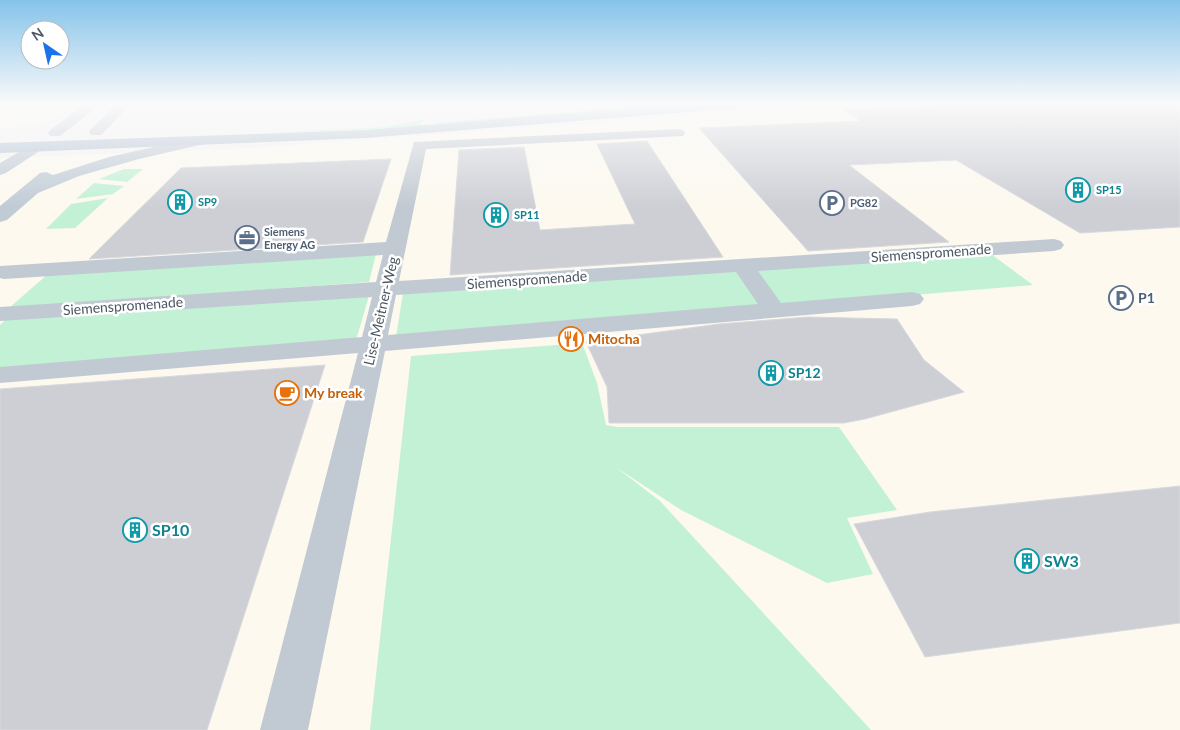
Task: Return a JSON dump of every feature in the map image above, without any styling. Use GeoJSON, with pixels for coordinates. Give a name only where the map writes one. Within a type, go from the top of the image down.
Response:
{"type":"FeatureCollection","features":[{"type":"Feature","properties":{"kind":"main road"},"geometry":{"type":"LineString","coordinates":[[36,147],[48,138]]}},
{"type":"Feature","properties":{"kind":"main road"},"geometry":{"type":"LineString","coordinates":[[81,146],[90,138]]}},
{"type":"Feature","properties":{"kind":"main road"},"geometry":{"type":"LineString","coordinates":[[0,148],[269,138]]}},
{"type":"Feature","properties":{"kind":"street","name":"Lise-Meitner-Weg"},"geometry":{"type":"LineString","coordinates":[[284,730],[419,145],[569,138]]}},
{"type":"Feature","properties":{"kind":"street"},"geometry":{"type":"LineString","coordinates":[[33,189],[55,179],[102,163],[199,141]]}},
{"type":"Feature","properties":{"kind":"street"},"geometry":{"type":"LineString","coordinates":[[0,216],[81,146]]}},
{"type":"Feature","properties":{"kind":"street"},"geometry":{"type":"LineString","coordinates":[[0,170],[36,147]]}},
{"type":"Feature","properties":{"kind":"street","name":"Siemenspromenade"},"geometry":{"type":"LineString","coordinates":[[0,314],[1054,245]]}},
{"type":"Feature","properties":{"kind":"street"},"geometry":{"type":"LineString","coordinates":[[4,272],[395,248]]}},
{"type":"Feature","properties":{"kind":"street"},"geometry":{"type":"LineString","coordinates":[[742,265],[774,310]]}},
{"type":"Feature","properties":{"kind":"street"},"geometry":{"type":"LineString","coordinates":[[0,375],[912,299]]}},
{"type":"Feature","properties":{"kind":"shaded area"},"geometry":{"type":"Polygon","coordinates":[[[387,138],[1180,138],[1180,730],[0,730],[0,158],[254,148],[387,138]]]}},
{"type":"Feature","properties":{"kind":"green space"},"geometry":{"type":"Polygon","coordinates":[[[124,169],[143,169],[127,182],[99,179],[124,169]]]}},
{"type":"Feature","properties":{"kind":"green space"},"geometry":{"type":"Polygon","coordinates":[[[94,183],[124,186],[113,194],[76,199],[94,183]]]}},
{"type":"Feature","properties":{"kind":"green space"},"geometry":{"type":"Polygon","coordinates":[[[108,198],[75,228],[46,229],[71,204],[108,198]]]}},
{"type":"Feature","properties":{"kind":"green space"},"geometry":{"type":"Polygon","coordinates":[[[376,254],[369,282],[9,308],[48,274],[376,254]]]}},
{"type":"Feature","properties":{"kind":"green space"},"geometry":{"type":"Polygon","coordinates":[[[991,254],[1033,285],[396,337],[403,293],[991,254]]]}},
{"type":"Feature","properties":{"kind":"green space"},"geometry":{"type":"Polygon","coordinates":[[[369,296],[356,340],[0,369],[0,325],[7,318],[369,296]]]}},
{"type":"Feature","properties":{"kind":"green space"},"geometry":{"type":"Polygon","coordinates":[[[582,343],[597,383],[606,425],[617,427],[839,427],[897,510],[847,518],[873,574],[827,583],[681,510],[617,468],[660,501],[871,730],[370,730],[411,356],[582,343]]]}},
{"type":"Feature","properties":{"kind":"building"},"geometry":{"type":"Polygon","coordinates":[[[708,138],[1180,138],[1180,227],[1080,233],[956,160],[849,165],[949,242],[808,251],[708,138]]]}},
{"type":"Feature","properties":{"kind":"building","name":"SP11"},"geometry":{"type":"Polygon","coordinates":[[[647,141],[723,257],[450,275],[459,150],[524,147],[540,230],[635,224],[597,144],[647,141]]]}},
{"type":"Feature","properties":{"kind":"building","name":"SP9"},"geometry":{"type":"Polygon","coordinates":[[[391,159],[363,242],[89,259],[181,168],[391,159]]]}},
{"type":"Feature","properties":{"kind":"building","name":"SP12"},"geometry":{"type":"Polygon","coordinates":[[[807,317],[897,319],[924,360],[964,392],[844,423],[609,423],[607,387],[586,342],[719,324],[807,317]]]}},
{"type":"Feature","properties":{"kind":"building","name":"SP10"},"geometry":{"type":"Polygon","coordinates":[[[325,365],[207,730],[0,730],[0,389],[325,365]]]}},
{"type":"Feature","properties":{"kind":"building","name":"SW3"},"geometry":{"type":"Polygon","coordinates":[[[1180,486],[1180,623],[925,657],[854,524],[930,512],[1180,486]]]}},
{"type":"Feature","properties":{"kind":"place","name":"SP15"},"geometry":{"type":"Point","coordinates":[1078,190]}},
{"type":"Feature","properties":{"kind":"place","name":"SP9"},"geometry":{"type":"Point","coordinates":[180,202]}},
{"type":"Feature","properties":{"kind":"place","name":"PG82"},"geometry":{"type":"Point","coordinates":[832,203]}},
{"type":"Feature","properties":{"kind":"place","name":"SP11"},"geometry":{"type":"Point","coordinates":[496,215]}},
{"type":"Feature","properties":{"kind":"place","name":"Siemens Energy AG"},"geometry":{"type":"Point","coordinates":[247,238]}},
{"type":"Feature","properties":{"kind":"place","name":"P1"},"geometry":{"type":"Point","coordinates":[1121,298]}},
{"type":"Feature","properties":{"kind":"place","name":"Mitocha"},"geometry":{"type":"Point","coordinates":[571,339]}},
{"type":"Feature","properties":{"kind":"place","name":"SP12"},"geometry":{"type":"Point","coordinates":[771,373]}},
{"type":"Feature","properties":{"kind":"place","name":"My break"},"geometry":{"type":"Point","coordinates":[287,393]}},
{"type":"Feature","properties":{"kind":"place","name":"SP10"},"geometry":{"type":"Point","coordinates":[135,530]}},
{"type":"Feature","properties":{"kind":"place","name":"SW3"},"geometry":{"type":"Point","coordinates":[1027,561]}}]}
